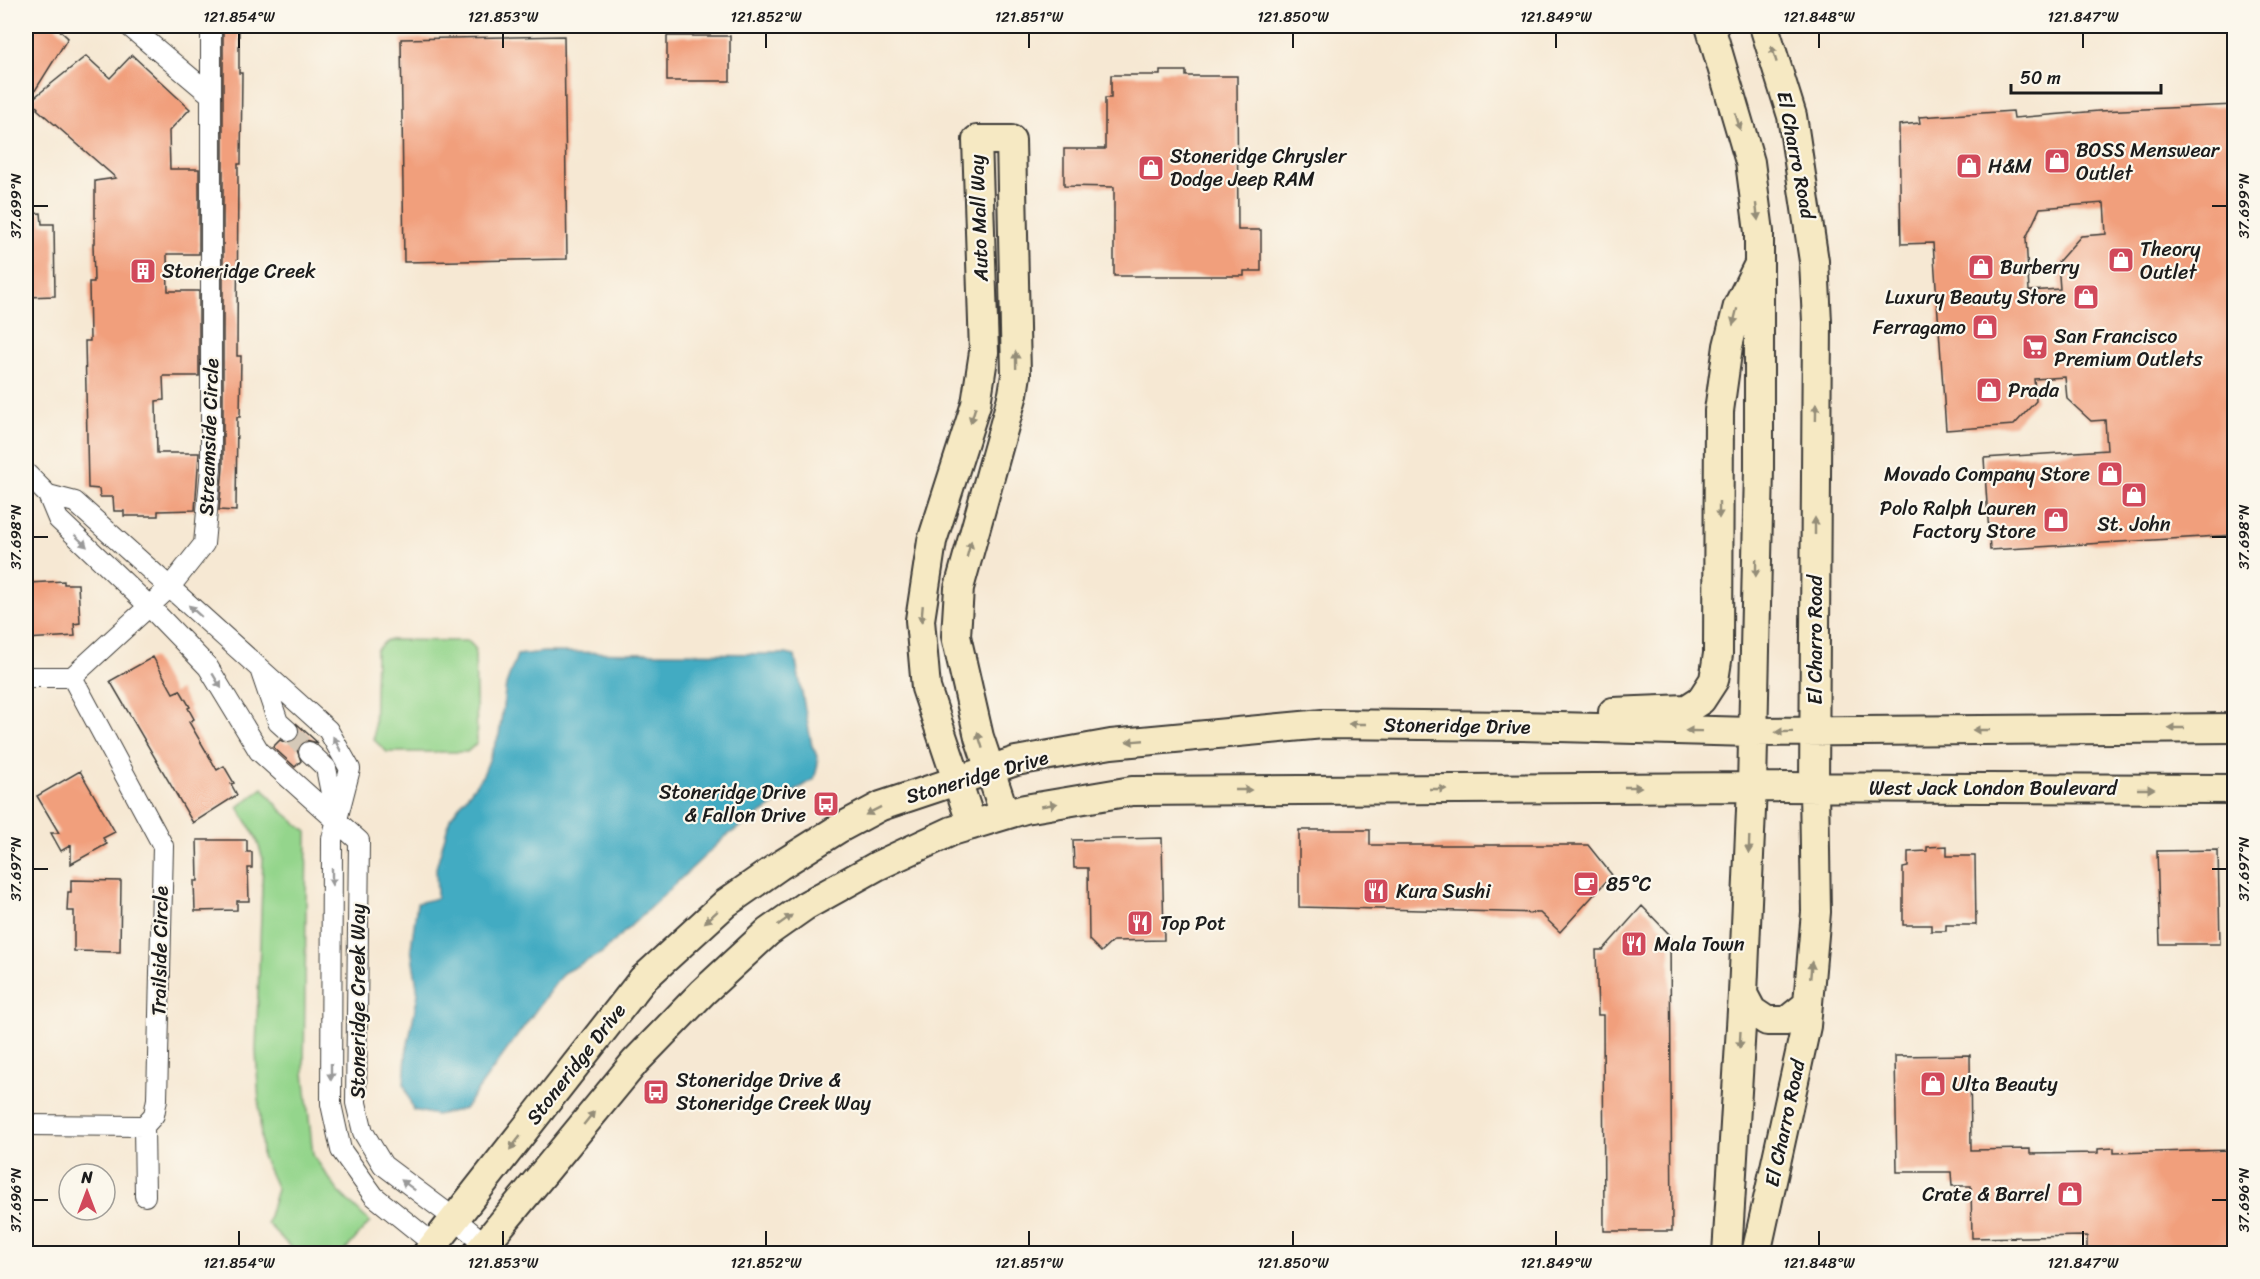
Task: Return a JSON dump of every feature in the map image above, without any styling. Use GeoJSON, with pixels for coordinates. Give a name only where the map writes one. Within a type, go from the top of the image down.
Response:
{"type":"FeatureCollection","features":[{"type":"Feature","properties":{"kind":"main road","name":"El Charro Road"},"geometry":{"type":"LineString","coordinates":[[1710,26],[1750,162],[1759,232],[1759,468],[1752,787],[1743,994],[1727,1254]]}},
{"type":"Feature","properties":{"kind":"main road","name":"El Charro Road"},"geometry":{"type":"LineString","coordinates":[[1756,1254],[1806,1026],[1816,912],[1814,787],[1817,322],[1814,261],[1792,116],[1764,26]]}},
{"type":"Feature","properties":{"kind":"main road","name":"Auto Mall Way"},"geometry":{"type":"LineString","coordinates":[[972,825],[926,688],[920,620],[932,541],[976,404],[984,352],[977,140],[1011,140],[1016,375],[1013,394],[959,588],[956,636],[971,710],[1005,815]]}},
{"type":"Feature","properties":{"kind":"main road"},"geometry":{"type":"LineString","coordinates":[[1520,726],[1603,712],[1687,709],[1701,700],[1714,680],[1718,654],[1719,411],[1728,346],[1738,306],[1759,264]]}},
{"type":"Feature","properties":{"kind":"main road","name":"Stoneridge Drive"},"geometry":{"type":"LineString","coordinates":[[435,1251],[455,1219],[643,979],[726,903],[779,866],[881,806],[1016,761],[1111,744],[1323,724],[1752,732]]}},
{"type":"Feature","properties":{"kind":"main road"},"geometry":{"type":"LineString","coordinates":[[1752,732],[2235,728]]}},
{"type":"Feature","properties":{"kind":"main road"},"geometry":{"type":"LineString","coordinates":[[481,1249],[634,1062],[702,992],[768,932],[805,906],[877,866],[952,831],[1035,807],[1132,791],[1752,787]]}},
{"type":"Feature","properties":{"kind":"main road","name":"West Jack London Boulevard"},"geometry":{"type":"LineString","coordinates":[[1752,787],[2235,789]]}},
{"type":"Feature","properties":{"kind":"main road"},"geometry":{"type":"LineString","coordinates":[[1743,994],[1752,1011],[1767,1021],[1787,1021],[1808,1004]]}},
{"type":"Feature","properties":{"kind":"street"},"geometry":{"type":"LineString","coordinates":[[129,26],[211,95]]}},
{"type":"Feature","properties":{"kind":"street","name":"Streamside Circle"},"geometry":{"type":"LineString","coordinates":[[72,677],[169,588],[204,544],[209,490],[212,286],[211,26]]}},
{"type":"Feature","properties":{"kind":"street","name":"Stoneridge Creek Way"},"geometry":{"type":"LineString","coordinates":[[26,473],[48,495],[58,519],[149,606],[208,667],[259,751],[359,841],[356,1102],[363,1132],[383,1166],[455,1219],[481,1249]]}},
{"type":"Feature","properties":{"kind":"street","name":"Stoneridge Creek Way"},"geometry":{"type":"LineString","coordinates":[[48,495],[75,502],[330,731],[350,769],[336,819],[333,839],[331,1104],[341,1150],[374,1196],[435,1251]]}},
{"type":"Feature","properties":{"kind":"street","name":"Stoneridge Creek Way"},"geometry":{"type":"LineString","coordinates":[[260,669],[278,722],[288,731]]}},
{"type":"Feature","properties":{"kind":"street"},"geometry":{"type":"LineString","coordinates":[[26,677],[72,677]]}},
{"type":"Feature","properties":{"kind":"street","name":"Trailside Circle"},"geometry":{"type":"LineString","coordinates":[[72,677],[163,846],[157,1099],[154,1115],[144,1126]]}},
{"type":"Feature","properties":{"kind":"street","name":"Stoneridge Creek Way"},"geometry":{"type":"LineString","coordinates":[[309,753],[326,768],[336,819]]}},
{"type":"Feature","properties":{"kind":"street"},"geometry":{"type":"LineString","coordinates":[[26,1125],[144,1126],[145,1196]]}},
{"type":"Feature","properties":{"kind":"green space"},"geometry":{"type":"Polygon","coordinates":[[[387,640],[468,641],[475,648],[477,743],[467,752],[387,752],[374,740],[376,650],[387,640]]]}},
{"type":"Feature","properties":{"kind":"green space"},"geometry":{"type":"Polygon","coordinates":[[[263,788],[281,810],[307,832],[304,1072],[313,1155],[338,1191],[370,1222],[343,1253],[296,1253],[267,1223],[277,1189],[262,1156],[256,1051],[263,859],[256,837],[238,807],[263,788]]]}},
{"type":"Feature","properties":{"kind":"water"},"geometry":{"type":"Polygon","coordinates":[[[544,652],[786,654],[795,656],[812,746],[817,758],[816,774],[814,779],[726,836],[602,953],[563,973],[464,1109],[436,1115],[413,1110],[404,1084],[406,1054],[418,994],[411,948],[417,903],[437,898],[436,868],[450,818],[483,775],[499,735],[506,685],[517,655],[544,652]]]}},
{"type":"Feature","properties":{"kind":"building"},"geometry":{"type":"Polygon","coordinates":[[[26,26],[55,26],[68,38],[26,105],[26,26]]]}},
{"type":"Feature","properties":{"kind":"building"},"geometry":{"type":"Polygon","coordinates":[[[223,26],[239,26],[239,73],[242,73],[241,164],[238,164],[237,356],[241,356],[240,417],[237,417],[236,511],[219,510],[223,468],[223,26]]]}},
{"type":"Feature","properties":{"kind":"building"},"geometry":{"type":"Polygon","coordinates":[[[564,36],[567,259],[404,262],[401,39],[564,36]]]}},
{"type":"Feature","properties":{"kind":"building"},"geometry":{"type":"Polygon","coordinates":[[[667,36],[730,36],[730,81],[667,81],[667,36]]]}},
{"type":"Feature","properties":{"kind":"building","name":"Stoneridge Creek"},"geometry":{"type":"Polygon","coordinates":[[[132,55],[190,109],[169,131],[170,169],[199,169],[199,254],[167,254],[168,291],[199,291],[199,376],[163,376],[164,400],[156,401],[157,453],[199,453],[195,510],[158,511],[158,516],[124,516],[124,511],[114,511],[113,497],[100,497],[99,489],[88,488],[85,341],[90,341],[89,282],[94,282],[95,181],[116,178],[37,109],[31,100],[86,56],[110,78],[132,55]]]}},
{"type":"Feature","properties":{"kind":"building","name":"Stoneridge Chrysler Dodge Jeep RAM"},"geometry":{"type":"Polygon","coordinates":[[[1160,71],[1186,71],[1186,76],[1237,76],[1238,230],[1261,230],[1261,271],[1244,271],[1244,276],[1114,276],[1114,187],[1064,186],[1064,149],[1105,149],[1105,98],[1111,98],[1111,75],[1160,75],[1160,71]]]}},
{"type":"Feature","properties":{"kind":"building"},"geometry":{"type":"Polygon","coordinates":[[[2235,105],[2235,535],[1990,550],[1984,458],[2107,450],[2105,420],[2091,421],[2067,399],[2065,377],[2034,379],[2036,401],[2014,425],[1946,430],[1933,243],[1901,244],[1899,125],[1920,123],[1919,117],[2013,111],[2014,118],[2099,111],[2235,105]],[[2104,203],[2040,208],[2026,238],[2029,291],[2060,289],[2058,262],[2081,236],[2106,234],[2104,203]]]}},
{"type":"Feature","properties":{"kind":"building"},"geometry":{"type":"Polygon","coordinates":[[[41,213],[42,224],[54,224],[55,296],[26,297],[26,214],[41,213]]]}},
{"type":"Feature","properties":{"kind":"building"},"geometry":{"type":"Polygon","coordinates":[[[64,581],[64,584],[78,584],[80,623],[74,624],[75,636],[26,639],[26,586],[29,586],[29,583],[64,581]]]}},
{"type":"Feature","properties":{"kind":"building"},"geometry":{"type":"Polygon","coordinates":[[[153,657],[173,693],[180,690],[194,719],[189,722],[217,770],[224,766],[234,783],[231,784],[237,795],[193,823],[110,681],[153,657]]]}},
{"type":"Feature","properties":{"kind":"building"},"geometry":{"type":"Polygon","coordinates":[[[296,723],[318,743],[306,740],[301,743],[297,750],[301,761],[295,767],[273,747],[280,740],[286,743],[296,739],[300,733],[296,723]]]}},
{"type":"Feature","properties":{"kind":"building"},"geometry":{"type":"Polygon","coordinates":[[[80,771],[115,832],[103,838],[107,844],[71,864],[71,845],[61,851],[51,833],[59,833],[37,796],[80,771]]]}},
{"type":"Feature","properties":{"kind":"building"},"geometry":{"type":"Polygon","coordinates":[[[1299,830],[1370,830],[1370,845],[1588,845],[1612,875],[1560,932],[1540,913],[1299,907],[1299,830]]]}},
{"type":"Feature","properties":{"kind":"building"},"geometry":{"type":"Polygon","coordinates":[[[1162,838],[1164,940],[1113,941],[1101,952],[1089,940],[1088,868],[1074,868],[1073,840],[1162,838]]]}},
{"type":"Feature","properties":{"kind":"building"},"geometry":{"type":"Polygon","coordinates":[[[197,840],[247,840],[247,852],[252,852],[252,868],[248,868],[249,901],[237,901],[237,910],[195,911],[194,881],[198,881],[197,840]]]}},
{"type":"Feature","properties":{"kind":"building"},"geometry":{"type":"Polygon","coordinates":[[[1947,846],[1947,856],[1975,856],[1976,925],[1946,925],[1946,931],[1931,931],[1931,925],[1903,925],[1903,868],[1908,867],[1908,852],[1927,851],[1927,847],[1947,846]]]}},
{"type":"Feature","properties":{"kind":"building"},"geometry":{"type":"Polygon","coordinates":[[[2218,850],[2220,944],[2160,944],[2157,851],[2218,850]]]}},
{"type":"Feature","properties":{"kind":"building"},"geometry":{"type":"Polygon","coordinates":[[[71,880],[121,881],[120,952],[74,951],[74,911],[67,911],[71,880]]]}},
{"type":"Feature","properties":{"kind":"building"},"geometry":{"type":"Polygon","coordinates":[[[1642,906],[1670,935],[1672,1231],[1604,1231],[1603,1015],[1598,1015],[1596,950],[1603,950],[1642,906]]]}},
{"type":"Feature","properties":{"kind":"building"},"geometry":{"type":"Polygon","coordinates":[[[1970,1055],[1971,1150],[2030,1149],[2030,1154],[2098,1153],[2098,1149],[2114,1148],[2114,1153],[2235,1150],[2235,1254],[2087,1254],[2087,1236],[1972,1238],[1971,1186],[1952,1186],[1951,1172],[1897,1172],[1895,1056],[1970,1055]]]}},
{"type":"Feature","properties":{"kind":"tunnel"},"geometry":{"type":"LineString","coordinates":[[288,731],[309,752]]}},
{"type":"Feature","properties":{"kind":"place","name":"BOSS Menswear Outlet"},"geometry":{"type":"Point","coordinates":[2057,161]}},
{"type":"Feature","properties":{"kind":"place","name":"H&M"},"geometry":{"type":"Point","coordinates":[1969,166]}},
{"type":"Feature","properties":{"kind":"place","name":"Stoneridge Chrysler Dodge Jeep RAM"},"geometry":{"type":"Point","coordinates":[1151,168]}},
{"type":"Feature","properties":{"kind":"place","name":"Theory Outlet"},"geometry":{"type":"Point","coordinates":[2121,260]}},
{"type":"Feature","properties":{"kind":"place","name":"Burberry"},"geometry":{"type":"Point","coordinates":[1981,267]}},
{"type":"Feature","properties":{"kind":"place","name":"Stoneridge Creek"},"geometry":{"type":"Point","coordinates":[143,271]}},
{"type":"Feature","properties":{"kind":"place","name":"Luxury Beauty Store"},"geometry":{"type":"Point","coordinates":[2086,297]}},
{"type":"Feature","properties":{"kind":"place","name":"Ferragamo"},"geometry":{"type":"Point","coordinates":[1985,327]}},
{"type":"Feature","properties":{"kind":"place","name":"San Francisco Premium Outlets"},"geometry":{"type":"Point","coordinates":[2035,347]}},
{"type":"Feature","properties":{"kind":"place","name":"Prada"},"geometry":{"type":"Point","coordinates":[1989,390]}},
{"type":"Feature","properties":{"kind":"place","name":"Movado Company Store"},"geometry":{"type":"Point","coordinates":[2110,474]}},
{"type":"Feature","properties":{"kind":"place","name":"St. John"},"geometry":{"type":"Point","coordinates":[2134,495]}},
{"type":"Feature","properties":{"kind":"place","name":"Polo Ralph Lauren Factory Store"},"geometry":{"type":"Point","coordinates":[2056,520]}},
{"type":"Feature","properties":{"kind":"place","name":"Stoneridge Drive & Fallon Drive"},"geometry":{"type":"Point","coordinates":[826,804]}},
{"type":"Feature","properties":{"kind":"place","name":"85°C"},"geometry":{"type":"Point","coordinates":[1586,884]}},
{"type":"Feature","properties":{"kind":"place","name":"Kura Sushi"},"geometry":{"type":"Point","coordinates":[1376,891]}},
{"type":"Feature","properties":{"kind":"place","name":"Top Pot"},"geometry":{"type":"Point","coordinates":[1140,923]}},
{"type":"Feature","properties":{"kind":"place","name":"Mala Town"},"geometry":{"type":"Point","coordinates":[1634,944]}},
{"type":"Feature","properties":{"kind":"place","name":"Ulta Beauty"},"geometry":{"type":"Point","coordinates":[1933,1084]}},
{"type":"Feature","properties":{"kind":"place","name":"Stoneridge Drive & Stoneridge Creek Way"},"geometry":{"type":"Point","coordinates":[656,1092]}},
{"type":"Feature","properties":{"kind":"place","name":"Crate & Barrel"},"geometry":{"type":"Point","coordinates":[2070,1194]}}]}
